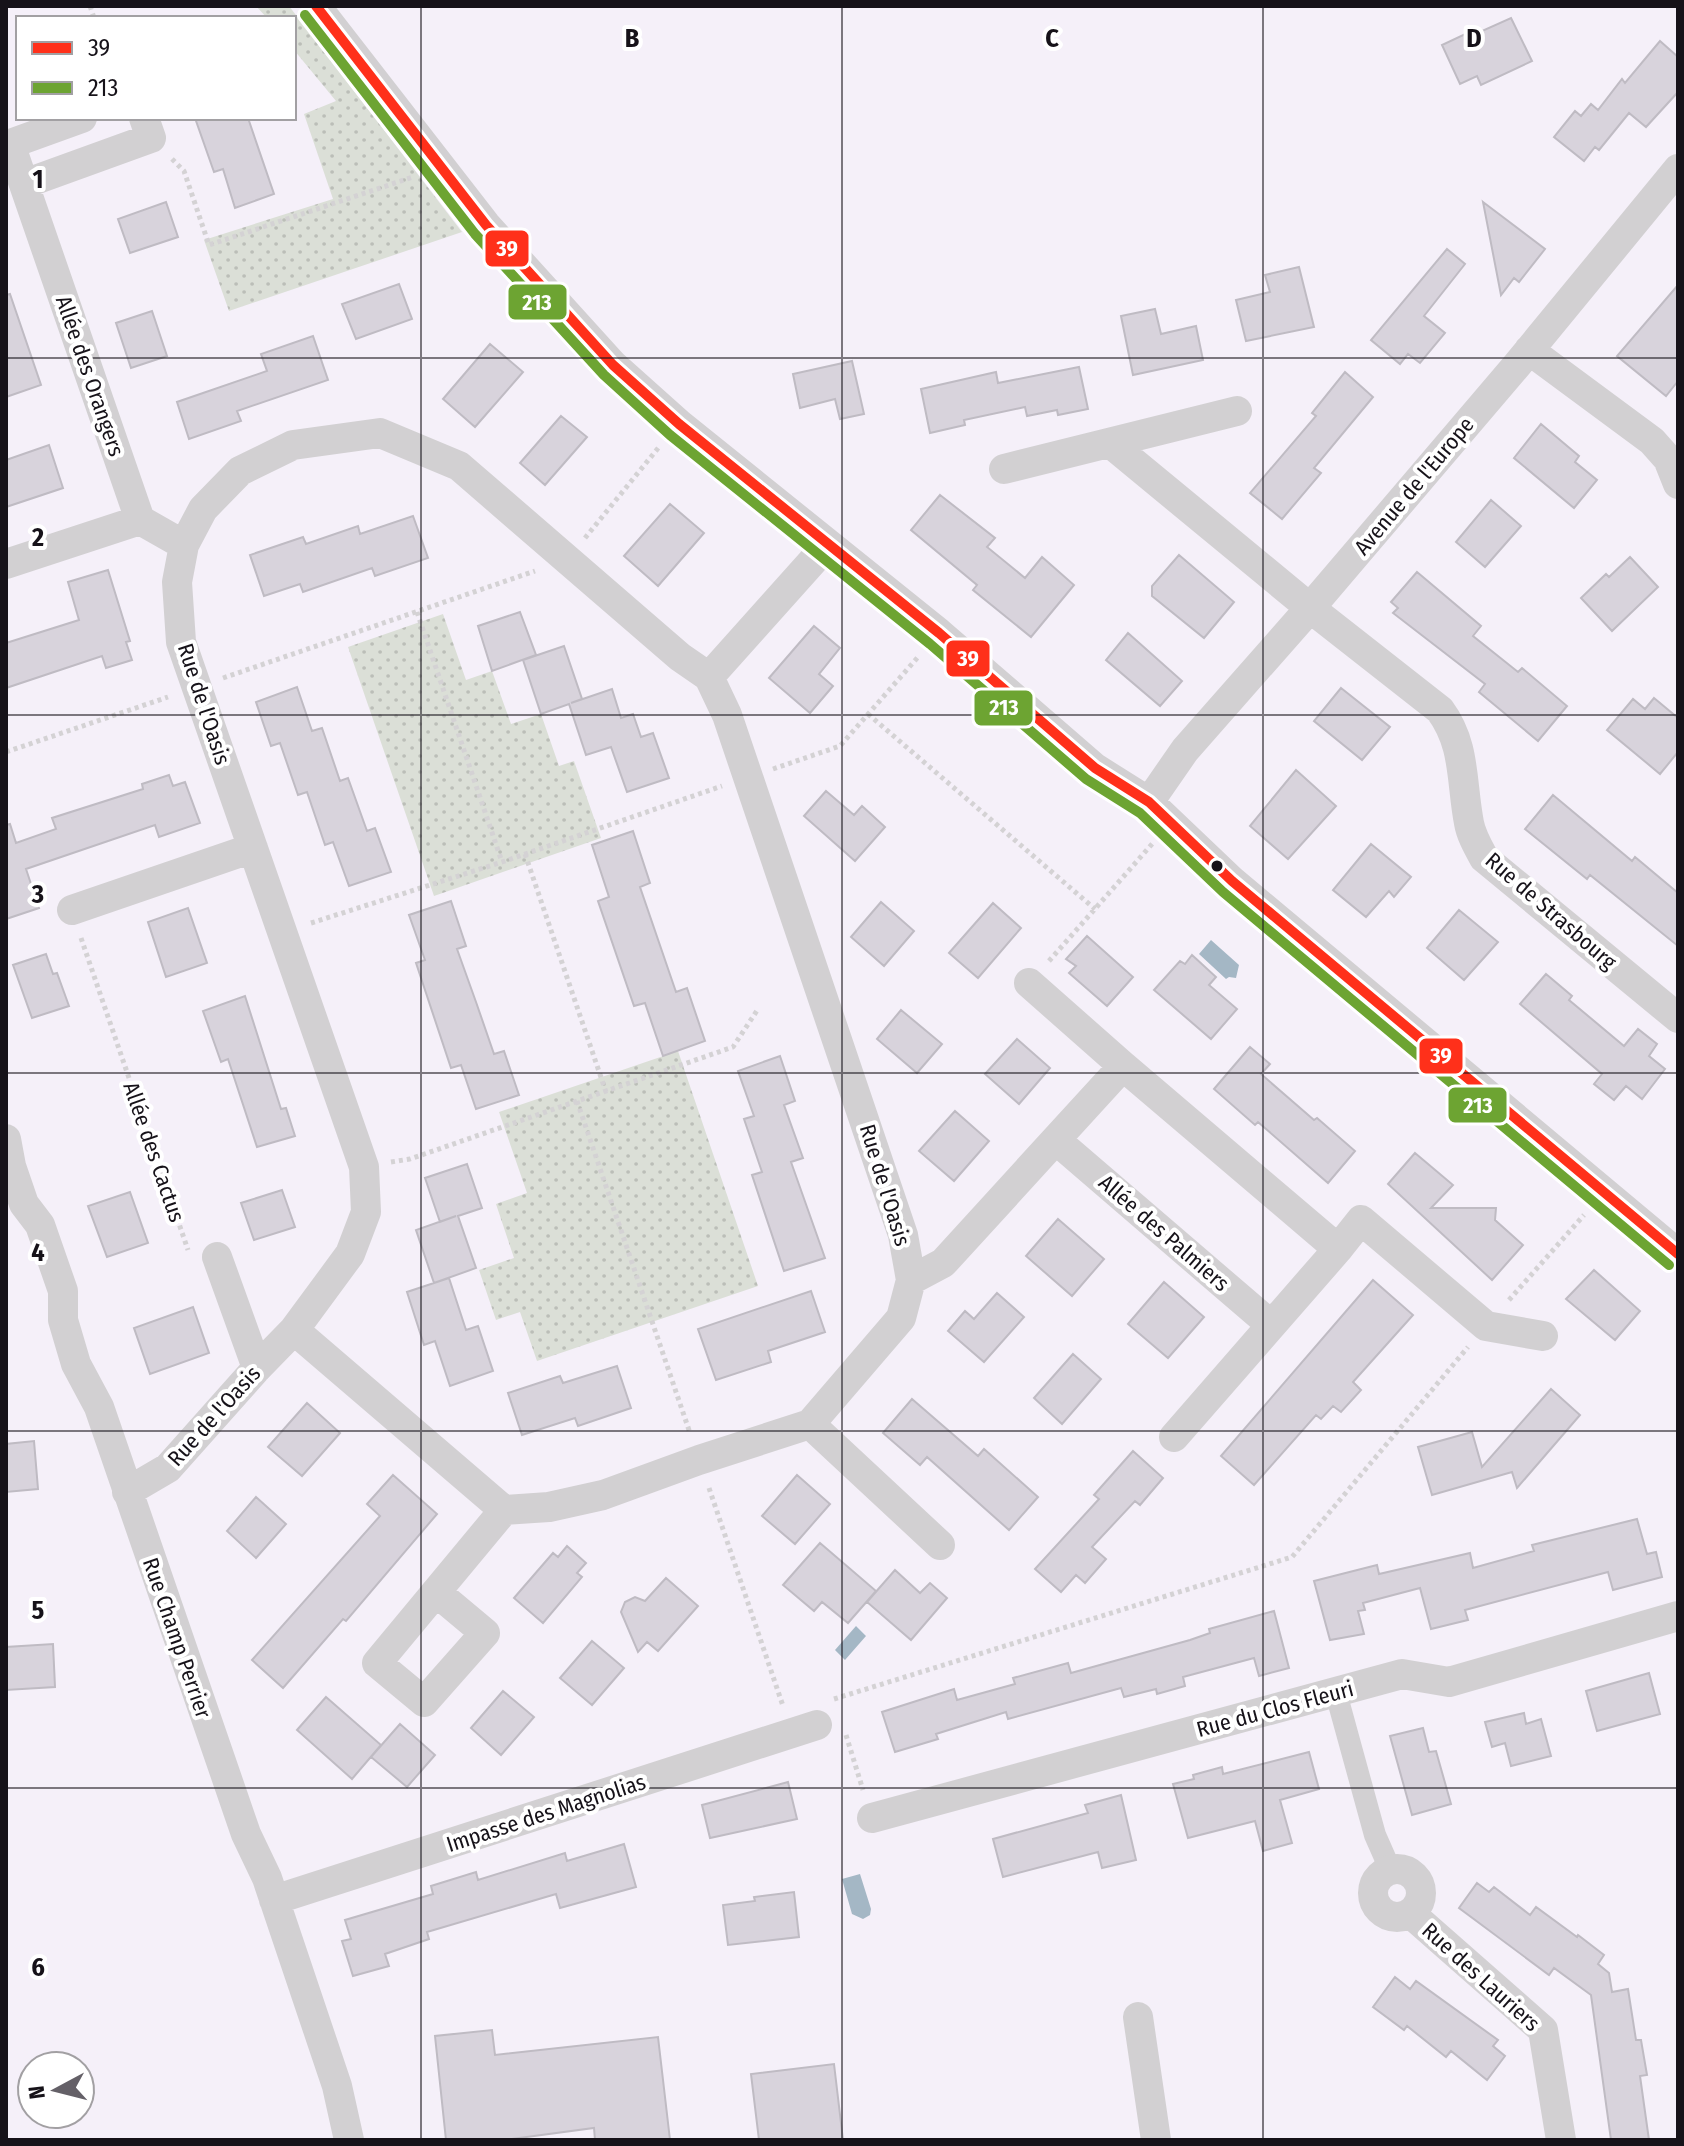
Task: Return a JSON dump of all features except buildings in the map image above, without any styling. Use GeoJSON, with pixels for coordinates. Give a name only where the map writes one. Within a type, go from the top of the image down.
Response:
{"type":"FeatureCollection","features":[{"type":"Feature","properties":{"kind":"street"},"geometry":{"type":"LineString","coordinates":[[316,6],[486,225],[613,365],[679,424],[939,633],[1095,768],[1149,802],[1232,881],[1678,1254]]}},
{"type":"Feature","properties":{"kind":"street","name":"Allée des Orangers"},"geometry":{"type":"LineString","coordinates":[[76,120],[10,144],[140,520]]}},
{"type":"Feature","properties":{"kind":"street"},"geometry":{"type":"LineString","coordinates":[[24,184],[147,128]]}},
{"type":"Feature","properties":{"kind":"street","name":"Avenue de l'Europe"},"geometry":{"type":"LineString","coordinates":[[1149,802],[1185,750],[1529,350],[1678,169]]}},
{"type":"Feature","properties":{"kind":"street"},"geometry":{"type":"LineString","coordinates":[[1529,350],[1652,441],[1668,459],[1678,484]]}},
{"type":"Feature","properties":{"kind":"street"},"geometry":{"type":"LineString","coordinates":[[1004,469],[1237,411]]}},
{"type":"Feature","properties":{"kind":"street","name":"Rue de l'Oasis"},"geometry":{"type":"LineString","coordinates":[[127,1492],[168,1468],[294,1330],[350,1254],[366,1212],[364,1167],[181,642],[177,582],[184,545],[203,509],[240,471],[293,445],[380,433],[459,466],[680,657],[709,677],[727,715],[903,1235],[911,1280],[901,1318],[810,1424]]}},
{"type":"Feature","properties":{"kind":"street","name":"Rue de Strasbourg"},"geometry":{"type":"LineString","coordinates":[[1110,443],[1310,608],[1440,710],[1453,727],[1459,746],[1469,827],[1484,858],[1678,1018]]}},
{"type":"Feature","properties":{"kind":"street"},"geometry":{"type":"LineString","coordinates":[[6,564],[140,520],[184,545]]}},
{"type":"Feature","properties":{"kind":"street"},"geometry":{"type":"LineString","coordinates":[[709,677],[828,544]]}},
{"type":"Feature","properties":{"kind":"street"},"geometry":{"type":"LineString","coordinates":[[72,910],[253,848]]}},
{"type":"Feature","properties":{"kind":"street"},"geometry":{"type":"LineString","coordinates":[[1029,983],[1338,1249]]}},
{"type":"Feature","properties":{"kind":"street"},"geometry":{"type":"LineString","coordinates":[[911,1280],[943,1263],[1123,1066]]}},
{"type":"Feature","properties":{"kind":"street","name":"Rue Champ Perrier"},"geometry":{"type":"LineString","coordinates":[[6,1139],[24,1204],[40,1225],[63,1291],[63,1320],[76,1364],[99,1407],[246,1834],[267,1878],[337,2086],[349,2140]]}},
{"type":"Feature","properties":{"kind":"street","name":"Allée des Palmiers"},"geometry":{"type":"LineString","coordinates":[[1057,1141],[1271,1325]]}},
{"type":"Feature","properties":{"kind":"street"},"geometry":{"type":"LineString","coordinates":[[1174,1437],[1361,1220],[1486,1326],[1543,1336]]}},
{"type":"Feature","properties":{"kind":"street"},"geometry":{"type":"LineString","coordinates":[[217,1257],[257,1368]]}},
{"type":"Feature","properties":{"kind":"street"},"geometry":{"type":"LineString","coordinates":[[294,1330],[504,1510],[549,1507],[603,1495],[810,1424],[940,1545]]}},
{"type":"Feature","properties":{"kind":"street"},"geometry":{"type":"LineString","coordinates":[[436,1592],[504,1510]]}},
{"type":"Feature","properties":{"kind":"street","name":"Rue du Clos Fleuri"},"geometry":{"type":"LineString","coordinates":[[872,1818],[1402,1674],[1449,1682],[1678,1616]]}},
{"type":"Feature","properties":{"kind":"street"},"geometry":{"type":"LineString","coordinates":[[1336,1693],[1375,1835],[1390,1869]]}},
{"type":"Feature","properties":{"kind":"street","name":"Impasse des Magnolias"},"geometry":{"type":"LineString","coordinates":[[274,1900],[828,1719]]}},
{"type":"Feature","properties":{"kind":"street","name":"Rue des Lauriers"},"geometry":{"type":"LineString","coordinates":[[1390,1869],[1377,1879],[1372,1892],[1374,1901],[1384,1914],[1394,1917],[1410,1913],[1543,2030],[1561,2140]]}},
{"type":"Feature","properties":{"kind":"street"},"geometry":{"type":"LineString","coordinates":[[1138,2017],[1156,2140]]}},
{"type":"Feature","properties":{"kind":"path"},"geometry":{"type":"LineString","coordinates":[[147,128],[184,171],[209,245],[441,168]]}},
{"type":"Feature","properties":{"kind":"path"},"geometry":{"type":"LineString","coordinates":[[6,752],[567,560],[679,424]]}},
{"type":"Feature","properties":{"kind":"path"},"geometry":{"type":"LineString","coordinates":[[417,612],[502,862]]}},
{"type":"Feature","properties":{"kind":"path"},"geometry":{"type":"LineString","coordinates":[[283,932],[502,862],[840,746],[939,633]]}},
{"type":"Feature","properties":{"kind":"path"},"geometry":{"type":"LineString","coordinates":[[868,714],[1095,909]]}},
{"type":"Feature","properties":{"kind":"path"},"geometry":{"type":"LineString","coordinates":[[1029,983],[1156,839]]}},
{"type":"Feature","properties":{"kind":"path"},"geometry":{"type":"LineString","coordinates":[[525,854],[606,1092]]}},
{"type":"Feature","properties":{"kind":"path","name":"Allée des Cactus"},"geometry":{"type":"LineString","coordinates":[[72,910],[190,1257],[217,1257]]}},
{"type":"Feature","properties":{"kind":"path"},"geometry":{"type":"LineString","coordinates":[[364,1167],[410,1159],[733,1047],[758,1009]]}},
{"type":"Feature","properties":{"kind":"path"},"geometry":{"type":"LineString","coordinates":[[577,1101],[786,1714]]}},
{"type":"Feature","properties":{"kind":"path"},"geometry":{"type":"LineString","coordinates":[[872,1818],[828,1719],[1292,1557],[1486,1326],[1603,1193]]}},
{"type":"Feature","properties":{"kind":"shaded area"},"geometry":{"type":"Polygon","coordinates":[[[256,6],[289,6],[462,232],[229,311],[204,240],[333,199],[304,114],[336,101],[296,52],[296,16],[265,16],[256,6]]]}},
{"type":"Feature","properties":{"kind":"shaded area"},"geometry":{"type":"Polygon","coordinates":[[[443,614],[466,680],[492,671],[511,724],[541,714],[559,766],[574,761],[601,838],[434,896],[348,647],[443,614]]]}},
{"type":"Feature","properties":{"kind":"shaded area"},"geometry":{"type":"Polygon","coordinates":[[[678,1051],[758,1286],[537,1361],[520,1312],[496,1320],[479,1270],[514,1258],[496,1204],[527,1193],[499,1112],[678,1051]]]}},
{"type":"Feature","properties":{"kind":"water"},"geometry":{"type":"Polygon","coordinates":[[[1211,940],[1239,965],[1236,978],[1226,979],[1199,954],[1211,940]]]}},
{"type":"Feature","properties":{"kind":"water"},"geometry":{"type":"Polygon","coordinates":[[[856,1626],[866,1636],[845,1660],[835,1650],[856,1626]]]}},
{"type":"Feature","properties":{"kind":"water"},"geometry":{"type":"Polygon","coordinates":[[[860,1874],[871,1909],[870,1915],[863,1919],[852,1914],[842,1879],[860,1874]]]}},
{"type":"Feature","properties":{"kind":"transit line","name":"39"},"geometry":{"type":"LineString","coordinates":[[316,6],[486,225],[613,365],[679,424],[939,633],[1095,768],[1149,802],[1232,881],[1678,1254]]}},
{"type":"Feature","properties":{"kind":"transit line","name":"213"},"geometry":{"type":"LineString","coordinates":[[305,15],[475,234],[604,375],[670,435],[930,644],[1086,779],[1140,813],[1223,892],[1669,1265]]}}]}
